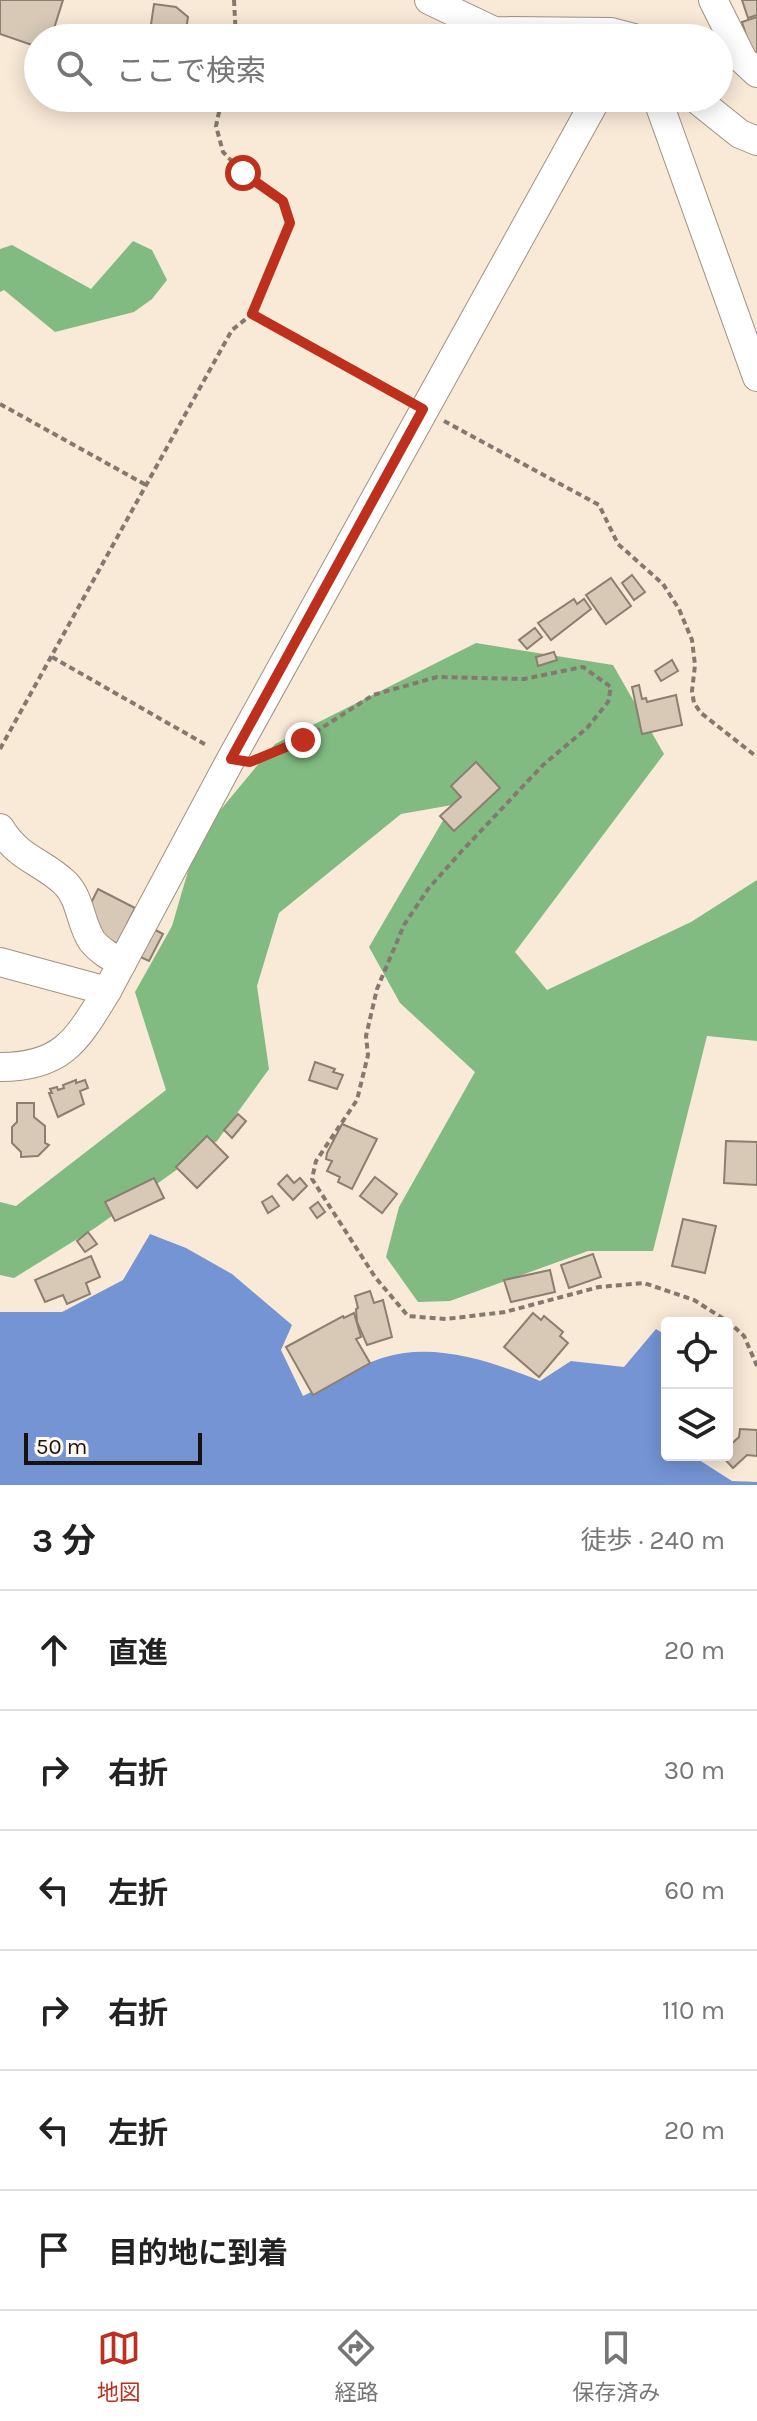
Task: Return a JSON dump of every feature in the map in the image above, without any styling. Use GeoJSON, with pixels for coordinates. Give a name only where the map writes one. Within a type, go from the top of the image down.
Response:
{"type":"FeatureCollection","features":[{"type":"Feature","properties":{"kind":"street"},"geometry":{"type":"LineString","coordinates":[[429,0],[479,24]]}},
{"type":"Feature","properties":{"kind":"street"},"geometry":{"type":"LineString","coordinates":[[713,0],[725,24]]}},
{"type":"Feature","properties":{"kind":"street"},"geometry":{"type":"LineString","coordinates":[[733,40],[743,60],[757,73]]}},
{"type":"Feature","properties":{"kind":"street"},"geometry":{"type":"LineString","coordinates":[[0,1067],[22,1067],[44,1062],[64,1050],[86,1025],[107,991],[231,759],[589,112]]}},
{"type":"Feature","properties":{"kind":"street"},"geometry":{"type":"LineString","coordinates":[[662,112],[757,377]]}},
{"type":"Feature","properties":{"kind":"street"},"geometry":{"type":"LineString","coordinates":[[712,112],[740,134],[757,141]]}},
{"type":"Feature","properties":{"kind":"street"},"geometry":{"type":"LineString","coordinates":[[0,828],[8,843],[23,856],[66,884],[75,896],[93,942],[122,963]]}},
{"type":"Feature","properties":{"kind":"street"},"geometry":{"type":"LineString","coordinates":[[0,962],[107,991]]}},
{"type":"Feature","properties":{"kind":"path"},"geometry":{"type":"LineString","coordinates":[[234,0],[235,24]]}},
{"type":"Feature","properties":{"kind":"path"},"geometry":{"type":"LineString","coordinates":[[0,749],[232,330],[252,314],[290,223],[283,201],[243,173],[223,152],[216,126],[219,112]]}},
{"type":"Feature","properties":{"kind":"path"},"geometry":{"type":"LineString","coordinates":[[252,314],[599,505],[618,544],[663,584],[679,609],[692,640],[694,703],[701,713],[757,757]]}},
{"type":"Feature","properties":{"kind":"path"},"geometry":{"type":"LineString","coordinates":[[0,404],[146,485]]}},
{"type":"Feature","properties":{"kind":"path"},"geometry":{"type":"LineString","coordinates":[[52,657],[231,759],[250,762],[303,740],[373,695],[437,677],[524,679],[583,667],[611,687],[608,702],[587,728],[543,765],[460,853],[428,889],[404,925],[377,989],[366,1036],[366,1067],[357,1100],[316,1161],[312,1179],[375,1277],[408,1316],[446,1319],[505,1312],[599,1287],[644,1283],[694,1300],[730,1323],[744,1336],[757,1366]]}},
{"type":"Feature","properties":{"kind":"green space"},"geometry":{"type":"Polygon","coordinates":[[[133,241],[152,250],[167,280],[152,299],[134,312],[55,332],[4,290],[0,292],[0,249],[12,245],[91,289],[133,241]]]}},
{"type":"Feature","properties":{"kind":"green space"},"geometry":{"type":"Polygon","coordinates":[[[476,643],[613,665],[664,754],[515,952],[547,990],[691,922],[757,880],[757,1041],[707,1036],[653,1251],[588,1251],[450,1301],[418,1302],[386,1257],[399,1207],[475,1072],[400,1003],[369,947],[452,805],[401,814],[279,913],[257,986],[269,1069],[217,1141],[95,1228],[14,1278],[0,1275],[0,1202],[16,1206],[166,1090],[135,992],[172,926],[198,837],[275,744],[476,643]]]}},
{"type":"Feature","properties":{"kind":"water"},"geometry":{"type":"Polygon","coordinates":[[[150,1234],[186,1248],[232,1274],[292,1325],[281,1350],[303,1396],[372,1362],[402,1353],[463,1356],[540,1381],[571,1361],[624,1367],[656,1329],[661,1332],[661,1461],[701,1461],[732,1481],[757,1482],[757,1485],[0,1485],[0,1312],[62,1312],[123,1280],[150,1234]]]}},
{"type":"Feature","properties":{"kind":"building"},"geometry":{"type":"Polygon","coordinates":[[[0,0],[63,0],[55,24],[24,24],[24,42],[0,34],[0,0]]]}},
{"type":"Feature","properties":{"kind":"building"},"geometry":{"type":"Polygon","coordinates":[[[742,0],[757,0],[757,15],[748,18],[742,0]]]}},
{"type":"Feature","properties":{"kind":"building"},"geometry":{"type":"Polygon","coordinates":[[[154,4],[176,7],[188,17],[187,24],[151,24],[154,4]]]}},
{"type":"Feature","properties":{"kind":"building"},"geometry":{"type":"Polygon","coordinates":[[[757,17],[757,53],[752,54],[742,22],[757,17]]]}},
{"type":"Feature","properties":{"kind":"building"},"geometry":{"type":"Polygon","coordinates":[[[632,575],[645,592],[634,600],[622,583],[632,575]]]}},
{"type":"Feature","properties":{"kind":"building"},"geometry":{"type":"Polygon","coordinates":[[[611,578],[631,606],[606,624],[586,595],[611,578]]]}},
{"type":"Feature","properties":{"kind":"building"},"geometry":{"type":"Polygon","coordinates":[[[574,599],[577,604],[584,599],[591,609],[551,640],[538,623],[574,599]]]}},
{"type":"Feature","properties":{"kind":"building"},"geometry":{"type":"Polygon","coordinates":[[[535,628],[542,637],[527,649],[519,640],[535,628]]]}},
{"type":"Feature","properties":{"kind":"building"},"geometry":{"type":"Polygon","coordinates":[[[554,652],[557,660],[538,666],[536,657],[554,652]]]}},
{"type":"Feature","properties":{"kind":"building"},"geometry":{"type":"Polygon","coordinates":[[[672,660],[678,671],[661,681],[655,671],[672,660]]]}},
{"type":"Feature","properties":{"kind":"building"},"geometry":{"type":"Polygon","coordinates":[[[639,685],[642,699],[646,698],[647,702],[676,695],[682,725],[642,734],[632,687],[639,685]]]}},
{"type":"Feature","properties":{"kind":"building"},"geometry":{"type":"Polygon","coordinates":[[[476,762],[500,788],[454,831],[440,816],[461,797],[451,786],[476,762]]]}},
{"type":"Feature","properties":{"kind":"building"},"geometry":{"type":"Polygon","coordinates":[[[98,889],[135,908],[127,924],[133,927],[121,950],[97,938],[90,905],[98,889]]]}},
{"type":"Feature","properties":{"kind":"building"},"geometry":{"type":"Polygon","coordinates":[[[150,927],[163,934],[149,961],[136,955],[150,927]]]}},
{"type":"Feature","properties":{"kind":"building"},"geometry":{"type":"Polygon","coordinates":[[[315,1062],[343,1075],[337,1089],[309,1080],[315,1062]]]}},
{"type":"Feature","properties":{"kind":"building"},"geometry":{"type":"Polygon","coordinates":[[[76,1080],[76,1083],[85,1080],[88,1088],[80,1091],[84,1104],[58,1117],[50,1089],[64,1088],[63,1085],[76,1080]]]}},
{"type":"Feature","properties":{"kind":"building"},"geometry":{"type":"Polygon","coordinates":[[[17,1103],[34,1103],[34,1117],[45,1126],[45,1143],[49,1145],[38,1156],[21,1157],[21,1152],[12,1143],[17,1103]]]}},
{"type":"Feature","properties":{"kind":"building"},"geometry":{"type":"Polygon","coordinates":[[[238,1114],[246,1121],[232,1138],[224,1130],[238,1114]]]}},
{"type":"Feature","properties":{"kind":"building"},"geometry":{"type":"Polygon","coordinates":[[[342,1124],[377,1139],[352,1189],[338,1182],[340,1177],[327,1171],[332,1161],[326,1159],[327,1153],[342,1124]]]}},
{"type":"Feature","properties":{"kind":"building"},"geometry":{"type":"Polygon","coordinates":[[[207,1136],[228,1157],[197,1188],[176,1167],[207,1136]]]}},
{"type":"Feature","properties":{"kind":"building"},"geometry":{"type":"Polygon","coordinates":[[[726,1141],[757,1142],[757,1185],[724,1183],[726,1141]]]}},
{"type":"Feature","properties":{"kind":"building"},"geometry":{"type":"Polygon","coordinates":[[[287,1175],[294,1183],[300,1178],[307,1186],[293,1200],[278,1184],[287,1175]]]}},
{"type":"Feature","properties":{"kind":"building"},"geometry":{"type":"Polygon","coordinates":[[[375,1177],[397,1194],[382,1213],[360,1196],[375,1177]]]}},
{"type":"Feature","properties":{"kind":"building"},"geometry":{"type":"Polygon","coordinates":[[[154,1178],[164,1198],[115,1221],[105,1202],[154,1178]]]}},
{"type":"Feature","properties":{"kind":"building"},"geometry":{"type":"Polygon","coordinates":[[[272,1196],[279,1206],[268,1213],[262,1202],[272,1196]]]}},
{"type":"Feature","properties":{"kind":"building"},"geometry":{"type":"Polygon","coordinates":[[[318,1202],[325,1212],[317,1218],[310,1208],[318,1202]]]}},
{"type":"Feature","properties":{"kind":"building"},"geometry":{"type":"Polygon","coordinates":[[[683,1219],[716,1226],[705,1273],[672,1266],[683,1219]]]}},
{"type":"Feature","properties":{"kind":"building"},"geometry":{"type":"Polygon","coordinates":[[[88,1232],[97,1244],[85,1252],[77,1241],[88,1232]]]}},
{"type":"Feature","properties":{"kind":"building"},"geometry":{"type":"Polygon","coordinates":[[[593,1254],[601,1277],[569,1288],[561,1265],[593,1254]]]}},
{"type":"Feature","properties":{"kind":"building"},"geometry":{"type":"Polygon","coordinates":[[[91,1256],[100,1277],[86,1283],[90,1294],[67,1304],[63,1295],[45,1302],[35,1280],[91,1256]]]}},
{"type":"Feature","properties":{"kind":"building"},"geometry":{"type":"Polygon","coordinates":[[[550,1270],[555,1292],[511,1302],[504,1280],[550,1270]]]}},
{"type":"Feature","properties":{"kind":"building"},"geometry":{"type":"Polygon","coordinates":[[[370,1291],[374,1303],[383,1300],[392,1337],[367,1345],[357,1322],[355,1296],[370,1291]]]}},
{"type":"Feature","properties":{"kind":"building"},"geometry":{"type":"Polygon","coordinates":[[[354,1313],[361,1337],[356,1339],[370,1363],[313,1395],[286,1347],[354,1313]]]}},
{"type":"Feature","properties":{"kind":"building"},"geometry":{"type":"Polygon","coordinates":[[[533,1313],[541,1320],[544,1316],[563,1332],[560,1336],[568,1343],[539,1377],[504,1347],[533,1313]]]}},
{"type":"Feature","properties":{"kind":"building"},"geometry":{"type":"Polygon","coordinates":[[[740,1429],[757,1430],[757,1456],[747,1455],[733,1468],[727,1461],[733,1461],[733,1442],[739,1437],[740,1429]]]}},
{"type":"Feature","properties":{"kind":"route"},"geometry":{"type":"LineString","coordinates":[[243,173],[283,201],[290,223],[252,314],[423,409],[231,759],[250,762],[303,740]]}}]}
